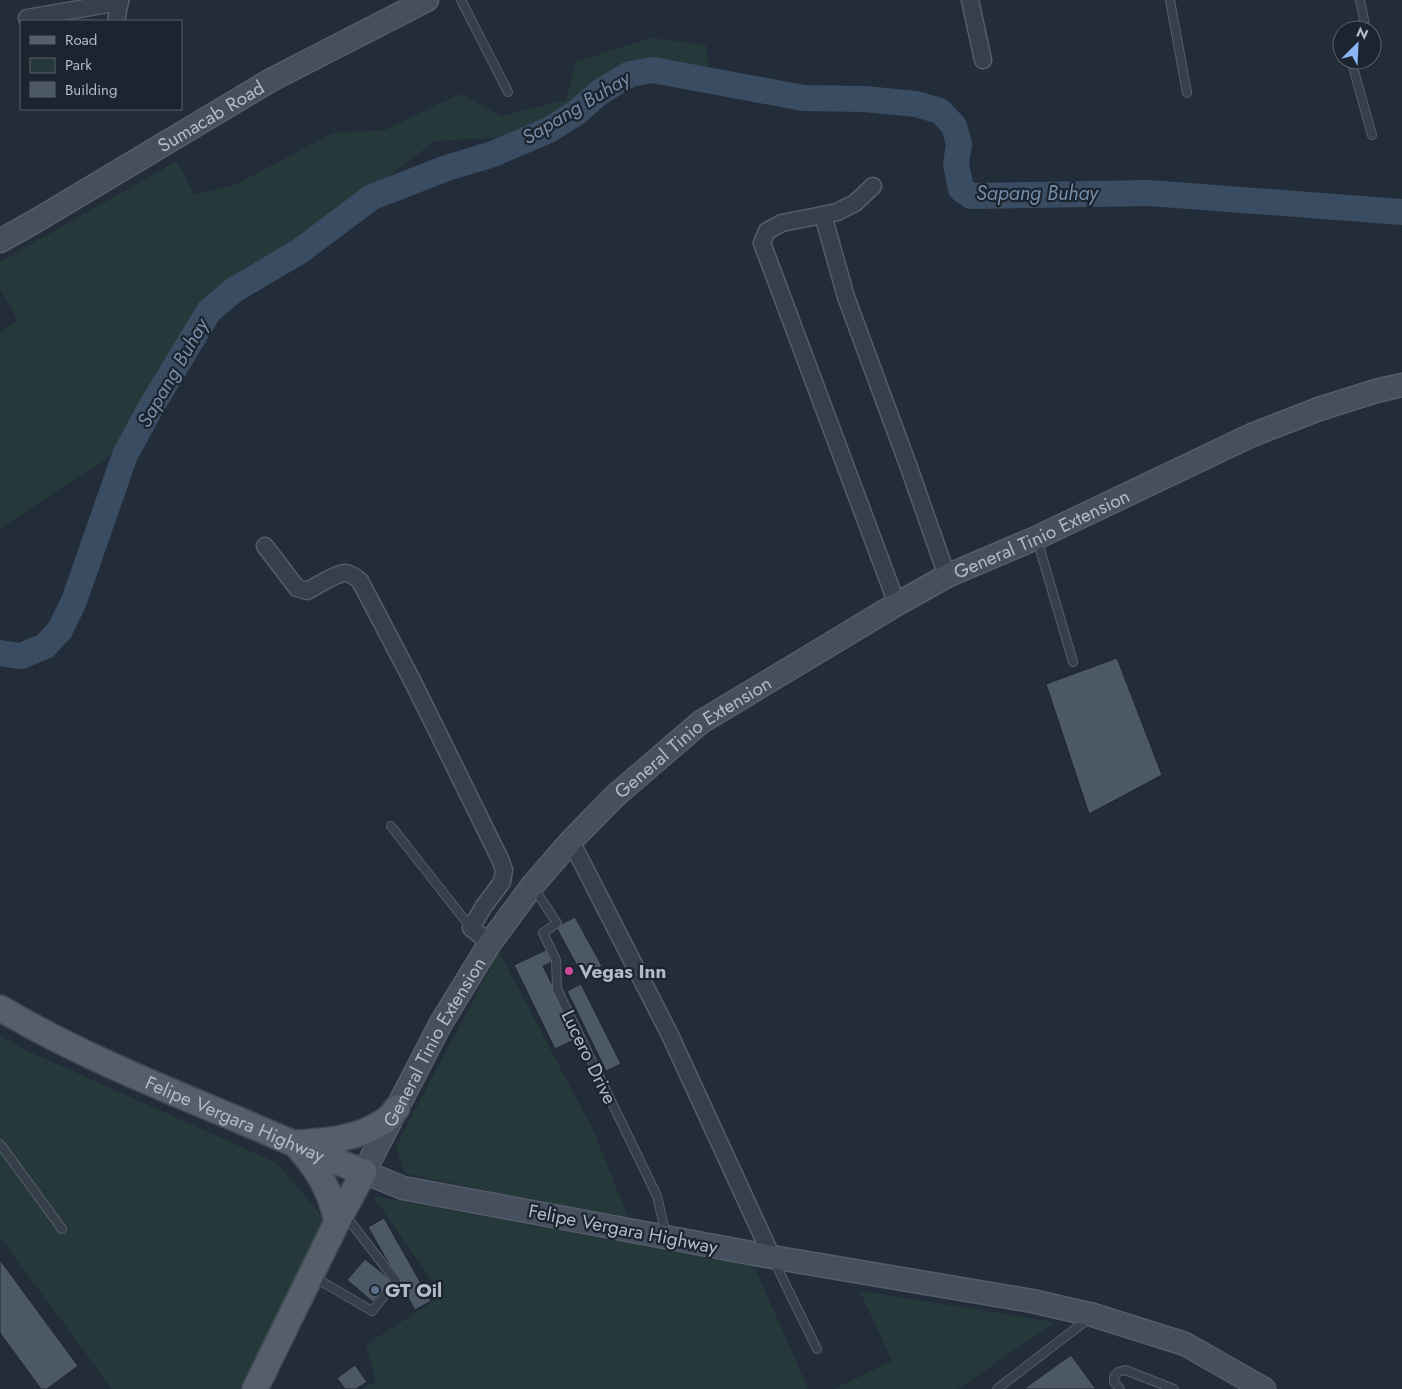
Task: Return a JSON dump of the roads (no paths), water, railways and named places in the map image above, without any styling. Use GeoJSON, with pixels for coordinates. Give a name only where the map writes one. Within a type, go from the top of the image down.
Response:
{"type":"FeatureCollection","features":[{"type":"Feature","properties":{"kind":"main road","name":"Felipe Vergara Highway"},"geometry":{"type":"LineString","coordinates":[[0,1008],[31,1027],[134,1076],[364,1172]]}},
{"type":"Feature","properties":{"kind":"main road"},"geometry":{"type":"LineString","coordinates":[[295,1143],[326,1142],[351,1137],[385,1121],[397,1108]]}},
{"type":"Feature","properties":{"kind":"main road"},"geometry":{"type":"LineString","coordinates":[[295,1143],[313,1163],[340,1216]]}},
{"type":"Feature","properties":{"kind":"main road","name":"General Tinio Extension"},"geometry":{"type":"LineString","coordinates":[[255,1389],[310,1275],[364,1172]]}},
{"type":"Feature","properties":{"kind":"street","name":"Sumacab Road"},"geometry":{"type":"LineString","coordinates":[[0,241],[271,80],[427,0]]}},
{"type":"Feature","properties":{"kind":"street"},"geometry":{"type":"LineString","coordinates":[[970,0],[983,60]]}},
{"type":"Feature","properties":{"kind":"street"},"geometry":{"type":"LineString","coordinates":[[27,18],[120,1],[116,20]]}},
{"type":"Feature","properties":{"kind":"street"},"geometry":{"type":"LineString","coordinates":[[873,186],[856,203],[837,212],[782,223],[767,231],[762,243],[898,604]]}},
{"type":"Feature","properties":{"kind":"street"},"geometry":{"type":"LineString","coordinates":[[823,215],[846,297],[947,576]]}},
{"type":"Feature","properties":{"kind":"street","name":"General Tinio Extension"},"geometry":{"type":"LineString","coordinates":[[364,1172],[441,1023],[490,943],[532,886],[571,841],[615,796],[701,722],[947,576],[1036,538],[1252,435],[1319,409],[1402,385]]}},
{"type":"Feature","properties":{"kind":"street"},"geometry":{"type":"LineString","coordinates":[[265,546],[297,588],[302,590],[307,591],[339,574],[346,573],[353,575],[360,582],[413,682],[502,864],[504,870],[502,882],[484,906],[471,928],[490,943]]}},
{"type":"Feature","properties":{"kind":"street"},"geometry":{"type":"LineString","coordinates":[[571,841],[670,1035],[772,1257]]}},
{"type":"Feature","properties":{"kind":"street","name":"Felipe Vergara Highway"},"geometry":{"type":"LineString","coordinates":[[364,1172],[403,1188],[772,1257],[1032,1301],[1093,1315],[1185,1344],[1264,1389]]}},
{"type":"Feature","properties":{"kind":"lane"},"geometry":{"type":"LineString","coordinates":[[461,0],[508,92]]}},
{"type":"Feature","properties":{"kind":"lane"},"geometry":{"type":"LineString","coordinates":[[1170,0],[1187,93]]}},
{"type":"Feature","properties":{"kind":"lane"},"geometry":{"type":"LineString","coordinates":[[1360,0],[1364,20]]}},
{"type":"Feature","properties":{"kind":"lane"},"geometry":{"type":"LineString","coordinates":[[1355,70],[1372,135]]}},
{"type":"Feature","properties":{"kind":"lane"},"geometry":{"type":"LineString","coordinates":[[1036,538],[1073,662]]}},
{"type":"Feature","properties":{"kind":"lane"},"geometry":{"type":"LineString","coordinates":[[390,826],[471,928]]}},
{"type":"Feature","properties":{"kind":"lane","name":"Lucero Drive"},"geometry":{"type":"LineString","coordinates":[[532,886],[557,922],[543,933],[556,960],[557,989],[657,1196],[667,1237]]}},
{"type":"Feature","properties":{"kind":"lane"},"geometry":{"type":"LineString","coordinates":[[0,1144],[62,1229]]}},
{"type":"Feature","properties":{"kind":"lane"},"geometry":{"type":"LineString","coordinates":[[310,1275],[372,1311],[396,1280],[340,1216]]}},
{"type":"Feature","properties":{"kind":"lane"},"geometry":{"type":"LineString","coordinates":[[772,1257],[817,1350]]}},
{"type":"Feature","properties":{"kind":"lane"},"geometry":{"type":"LineString","coordinates":[[997,1389],[1093,1315]]}},
{"type":"Feature","properties":{"kind":"lane"},"geometry":{"type":"LineString","coordinates":[[1120,1389],[1114,1382],[1114,1377],[1118,1372],[1125,1370],[1174,1389]]}},
{"type":"Feature","properties":{"kind":"waterway","name":"Sapang Buhay"},"geometry":{"type":"LineString","coordinates":[[0,653],[21,656],[45,646],[60,630],[74,601],[125,455],[151,407],[209,311],[234,290],[300,251],[372,197],[447,168],[493,154],[549,130],[576,113],[600,92],[630,74],[653,70],[803,98],[864,99],[916,104],[940,111],[954,126],[959,144],[956,164],[961,189],[971,196],[1149,193],[1402,212]]}},
{"type":"Feature","properties":{"kind":"place","name":"Vegas Inn"},"geometry":{"type":"Point","coordinates":[569,971]}},
{"type":"Feature","properties":{"kind":"place","name":"GT Oil"},"geometry":{"type":"Point","coordinates":[375,1290]}}]}
